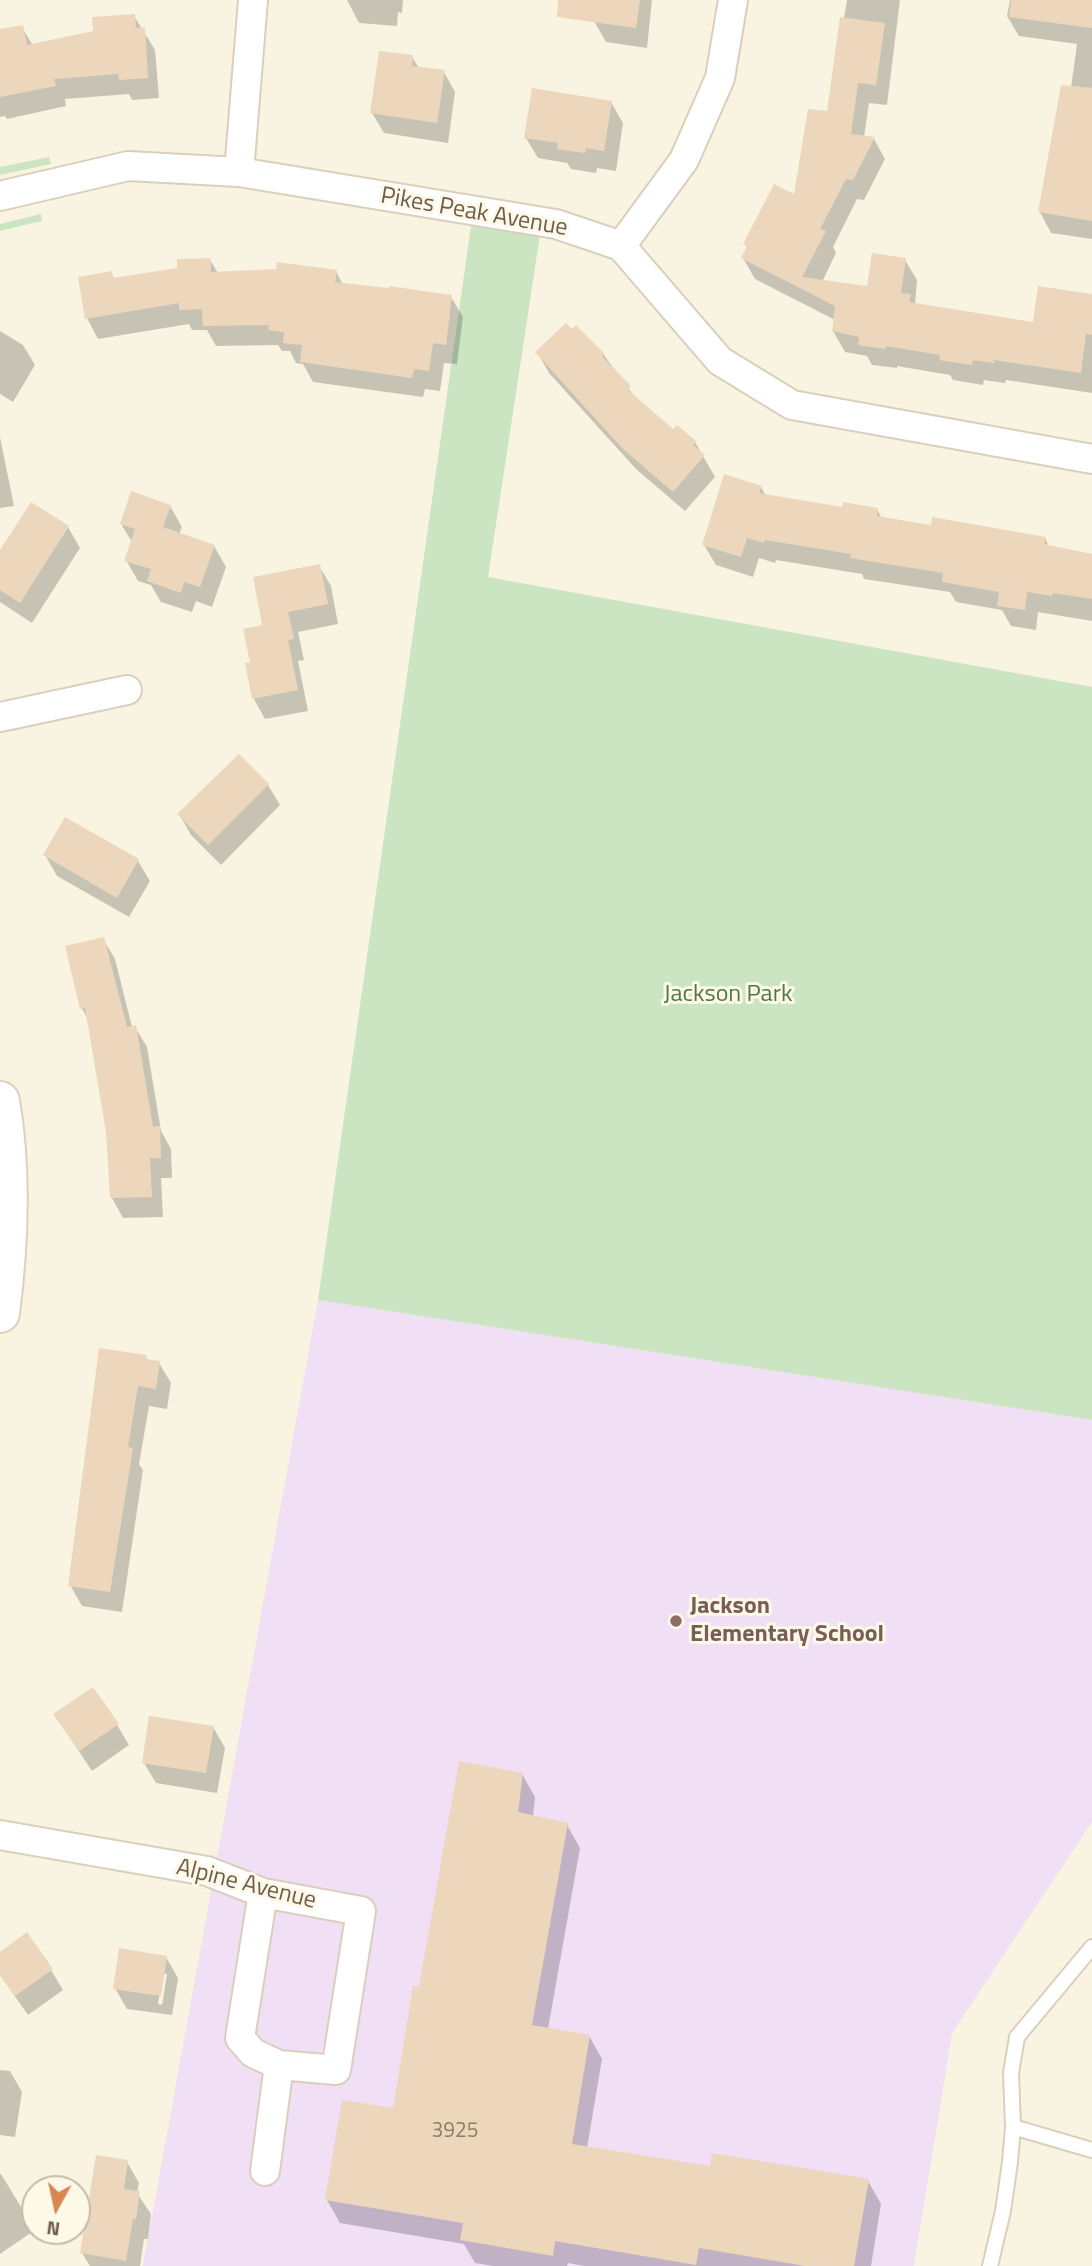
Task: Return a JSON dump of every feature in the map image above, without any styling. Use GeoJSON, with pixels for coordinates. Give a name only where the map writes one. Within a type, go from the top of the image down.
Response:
{"type":"FeatureCollection","features":[{"type":"Feature","properties":{"kind":"main road"},"geometry":{"type":"LineString","coordinates":[[0,1101],[5,1128],[8,1196],[6,1261],[0,1313]]}},
{"type":"Feature","properties":{"kind":"street"},"geometry":{"type":"LineString","coordinates":[[239,172],[253,0]]}},
{"type":"Feature","properties":{"kind":"street"},"geometry":{"type":"LineString","coordinates":[[733,0],[720,78],[684,160],[621,246],[720,361],[792,405],[1092,459]]}},
{"type":"Feature","properties":{"kind":"street","name":"Pikes Peak Avenue"},"geometry":{"type":"LineString","coordinates":[[0,196],[128,166],[239,172],[556,224],[621,246]]}},
{"type":"Feature","properties":{"kind":"street"},"geometry":{"type":"LineString","coordinates":[[0,717],[127,690]]}},
{"type":"Feature","properties":{"kind":"street","name":"Alpine Avenue"},"geometry":{"type":"LineString","coordinates":[[0,1835],[206,1871],[263,1893],[361,1912],[336,2070],[279,2066]]}},
{"type":"Feature","properties":{"kind":"street"},"geometry":{"type":"LineString","coordinates":[[263,1893],[240,2038],[253,2053],[279,2066],[265,2171]]}},
{"type":"Feature","properties":{"kind":"lane"},"geometry":{"type":"LineString","coordinates":[[990,2266],[1003,2211],[1013,2127],[1011,2073],[1017,2037],[1092,1947]]}},
{"type":"Feature","properties":{"kind":"lane"},"geometry":{"type":"LineString","coordinates":[[1013,2127],[1092,2150]]}},
{"type":"Feature","properties":{"kind":"shaded area","name":"Jackson Elementary School"},"geometry":{"type":"Polygon","coordinates":[[[318,1300],[1092,1420],[1092,1822],[952,2033],[914,2266],[143,2266],[318,1300]]]}},
{"type":"Feature","properties":{"kind":"green space"},"geometry":{"type":"Polygon","coordinates":[[[49,157],[51,164],[0,175],[0,167],[49,157]]]}},
{"type":"Feature","properties":{"kind":"green space"},"geometry":{"type":"Polygon","coordinates":[[[41,214],[42,221],[0,231],[0,224],[41,214]]]}},
{"type":"Feature","properties":{"kind":"green space","name":"Jackson Park"},"geometry":{"type":"Polygon","coordinates":[[[471,226],[540,235],[488,577],[1092,687],[1092,1420],[318,1300],[471,226]]]}},
{"type":"Feature","properties":{"kind":"building"},"geometry":{"type":"Polygon","coordinates":[[[558,0],[640,0],[636,28],[557,17],[558,0]]]}},
{"type":"Feature","properties":{"kind":"building"},"geometry":{"type":"Polygon","coordinates":[[[1011,0],[1092,0],[1092,28],[1009,17],[1011,0]]]}},
{"type":"Feature","properties":{"kind":"building"},"geometry":{"type":"Polygon","coordinates":[[[135,14],[136,28],[145,27],[148,78],[119,80],[118,74],[54,79],[56,86],[0,97],[0,29],[23,25],[27,45],[93,31],[92,17],[135,14]]]}},
{"type":"Feature","properties":{"kind":"building"},"geometry":{"type":"Polygon","coordinates":[[[840,17],[885,23],[876,85],[858,83],[851,134],[875,137],[853,180],[846,179],[820,229],[826,231],[802,277],[867,286],[872,253],[906,258],[901,293],[911,294],[909,302],[1033,322],[1038,286],[1092,294],[1092,335],[1086,334],[1081,373],[994,360],[994,363],[973,360],[972,365],[939,360],[940,355],[886,346],[886,349],[858,345],[859,337],[832,331],[835,306],[741,258],[747,246],[743,244],[774,184],[794,194],[808,109],[827,111],[840,17]]]}},
{"type":"Feature","properties":{"kind":"building"},"geometry":{"type":"Polygon","coordinates":[[[379,51],[413,55],[412,66],[445,70],[437,123],[370,113],[379,51]]]}},
{"type":"Feature","properties":{"kind":"building"},"geometry":{"type":"Polygon","coordinates":[[[1061,85],[1092,88],[1092,221],[1038,212],[1061,85]]]}},
{"type":"Feature","properties":{"kind":"building"},"geometry":{"type":"Polygon","coordinates":[[[532,88],[612,101],[604,151],[586,148],[585,153],[557,149],[558,143],[524,138],[532,88]]]}},
{"type":"Feature","properties":{"kind":"building"},"geometry":{"type":"Polygon","coordinates":[[[211,258],[211,272],[276,269],[277,262],[337,270],[335,282],[452,295],[446,345],[433,343],[429,371],[414,369],[412,378],[300,362],[302,345],[283,343],[284,332],[268,330],[269,325],[203,326],[202,309],[179,310],[179,303],[85,319],[78,277],[112,271],[113,278],[177,268],[177,259],[211,258]]]}},
{"type":"Feature","properties":{"kind":"building"},"geometry":{"type":"Polygon","coordinates":[[[566,323],[572,329],[576,325],[605,354],[602,356],[631,386],[627,389],[673,429],[677,425],[696,441],[693,445],[705,455],[673,492],[622,448],[535,352],[566,323]]]}},
{"type":"Feature","properties":{"kind":"building"},"geometry":{"type":"Polygon","coordinates":[[[724,474],[762,486],[759,493],[842,507],[843,502],[878,508],[877,516],[931,525],[932,517],[1046,537],[1044,544],[1092,554],[1092,599],[1027,592],[1025,610],[997,606],[999,592],[942,582],[943,573],[850,558],[851,554],[765,540],[764,543],[747,538],[741,557],[702,545],[724,474]]]}},
{"type":"Feature","properties":{"kind":"building"},"geometry":{"type":"Polygon","coordinates":[[[131,491],[171,505],[163,527],[215,545],[200,587],[184,582],[181,593],[147,581],[151,569],[124,561],[135,529],[120,524],[131,491]]]}},
{"type":"Feature","properties":{"kind":"building"},"geometry":{"type":"Polygon","coordinates":[[[31,502],[69,526],[20,603],[0,590],[0,550],[31,502]]]}},
{"type":"Feature","properties":{"kind":"building"},"geometry":{"type":"Polygon","coordinates":[[[320,564],[328,604],[288,612],[294,639],[288,640],[298,690],[252,699],[245,663],[250,662],[243,629],[262,625],[253,577],[320,564]]]}},
{"type":"Feature","properties":{"kind":"building"},"geometry":{"type":"Polygon","coordinates":[[[239,754],[269,784],[208,845],[177,814],[239,754]]]}},
{"type":"Feature","properties":{"kind":"building"},"geometry":{"type":"Polygon","coordinates":[[[65,817],[139,859],[117,898],[43,855],[65,817]]]}},
{"type":"Feature","properties":{"kind":"building"},"geometry":{"type":"Polygon","coordinates":[[[104,937],[127,1027],[136,1025],[153,1127],[160,1126],[161,1158],[150,1158],[152,1197],[110,1198],[106,1132],[85,1008],[80,1009],[65,946],[104,937]]]}},
{"type":"Feature","properties":{"kind":"building"},"geometry":{"type":"Polygon","coordinates":[[[99,1348],[147,1355],[146,1359],[160,1361],[156,1389],[138,1386],[128,1447],[133,1448],[110,1592],[68,1586],[99,1348]]]}},
{"type":"Feature","properties":{"kind":"building"},"geometry":{"type":"Polygon","coordinates":[[[93,1687],[119,1724],[79,1751],[53,1714],[93,1687]]]}},
{"type":"Feature","properties":{"kind":"building"},"geometry":{"type":"Polygon","coordinates":[[[149,1716],[214,1726],[206,1773],[142,1763],[149,1716]]]}},
{"type":"Feature","properties":{"kind":"building"},"geometry":{"type":"Polygon","coordinates":[[[459,1761],[523,1773],[518,1812],[568,1823],[532,2025],[590,2035],[572,2144],[710,2166],[712,2153],[869,2179],[854,2266],[805,2266],[699,2248],[696,2265],[555,2241],[553,2256],[460,2240],[463,2223],[325,2200],[342,2100],[393,2108],[413,1986],[419,1987],[459,1761]]]}},
{"type":"Feature","properties":{"kind":"building"},"geometry":{"type":"Polygon","coordinates":[[[27,1932],[53,1969],[15,1996],[0,1975],[0,1952],[27,1932]]]}},
{"type":"Feature","properties":{"kind":"building"},"geometry":{"type":"Polygon","coordinates":[[[119,1948],[167,1956],[161,1996],[113,1989],[119,1948]]]}},
{"type":"Feature","properties":{"kind":"building"},"geometry":{"type":"Polygon","coordinates":[[[96,2155],[128,2160],[124,2189],[140,2191],[126,2261],[80,2253],[81,2245],[91,2245],[91,2186],[96,2155]]]}},
{"type":"Feature","properties":{"kind":"place","name":"Jackson Elementary School"},"geometry":{"type":"Point","coordinates":[676,1621]}}]}
